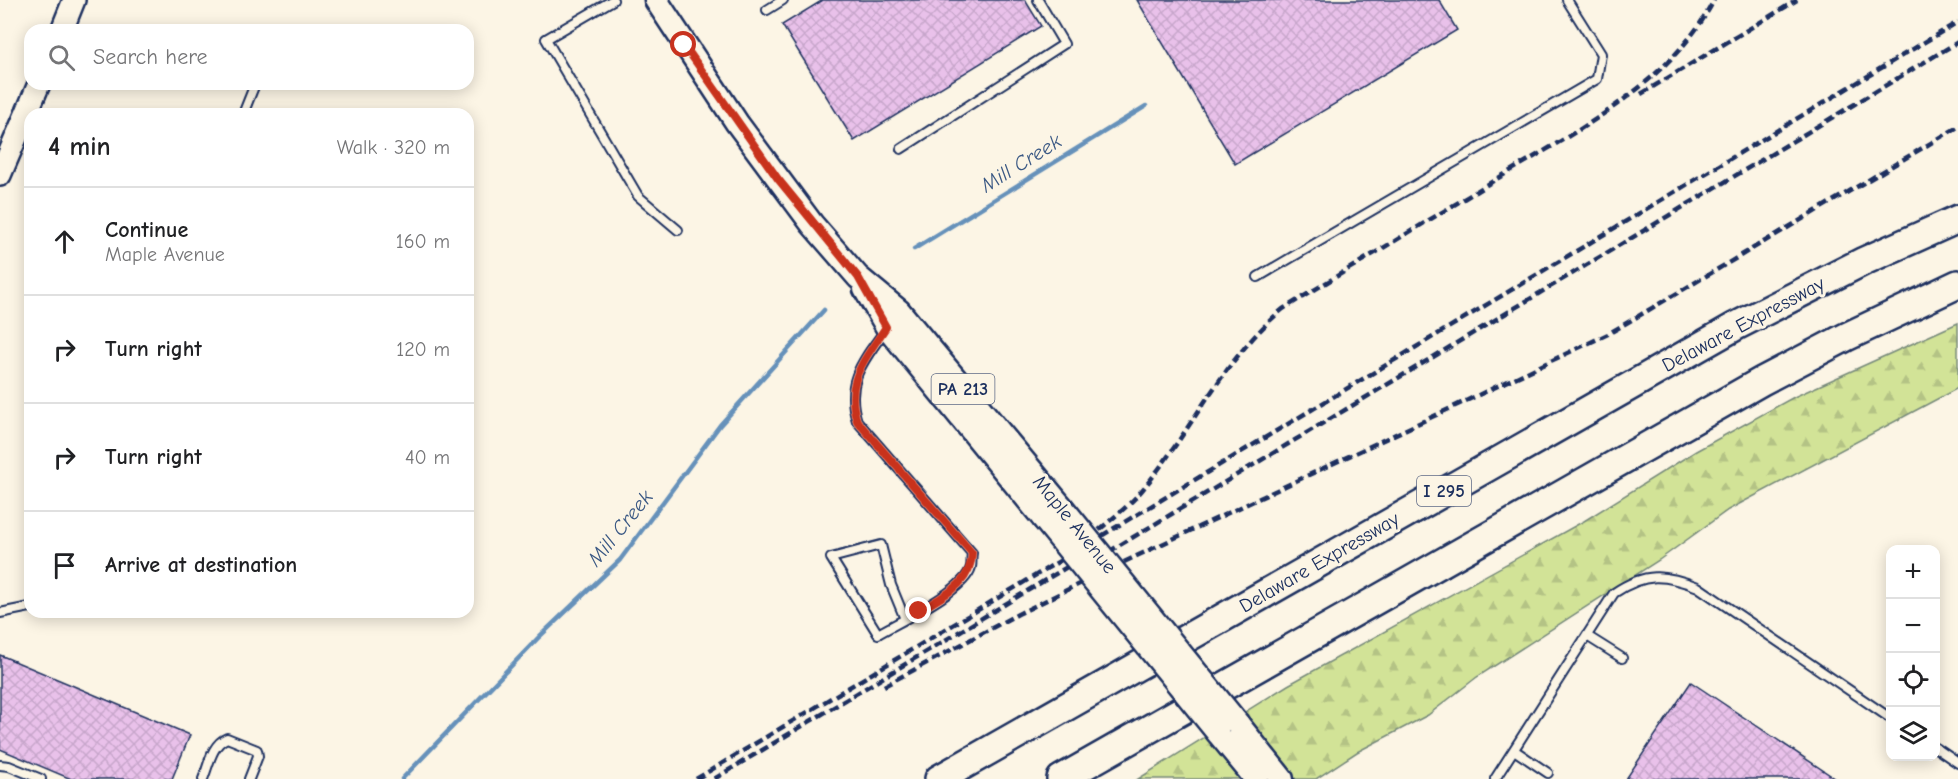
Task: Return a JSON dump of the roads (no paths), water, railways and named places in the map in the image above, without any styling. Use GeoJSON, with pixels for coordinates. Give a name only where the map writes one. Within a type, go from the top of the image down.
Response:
{"type":"FeatureCollection","features":[{"type":"Feature","properties":{"kind":"highway","name":"Delaware Expressway"},"geometry":{"type":"LineString","coordinates":[[939,779],[1736,326],[1864,261],[1958,219]]}},
{"type":"Feature","properties":{"kind":"highway"},"geometry":{"type":"LineString","coordinates":[[1061,779],[1752,386],[1846,337],[1958,284]]}},
{"type":"Feature","properties":{"kind":"main road"},"geometry":{"type":"LineString","coordinates":[[64,24],[74,0]]}},
{"type":"Feature","properties":{"kind":"main road","name":"Maple Avenue"},"geometry":{"type":"LineString","coordinates":[[656,0],[750,142],[812,224],[858,277],[898,311],[1052,512],[1228,728],[1282,779]]}},
{"type":"Feature","properties":{"kind":"main road"},"geometry":{"type":"LineString","coordinates":[[32,108],[37,90]]}},
{"type":"Feature","properties":{"kind":"main road"},"geometry":{"type":"LineString","coordinates":[[0,175],[24,130]]}},
{"type":"Feature","properties":{"kind":"main road","name":"Maple Avenue"},"geometry":{"type":"LineString","coordinates":[[858,277],[886,327],[1052,512]]}},
{"type":"Feature","properties":{"kind":"main road","name":"Maple Avenue"},"geometry":{"type":"LineString","coordinates":[[1228,728],[1256,779]]}},
{"type":"Feature","properties":{"kind":"lane"},"geometry":{"type":"LineString","coordinates":[[613,0],[546,39],[638,196],[678,230]]}},
{"type":"Feature","properties":{"kind":"lane"},"geometry":{"type":"LineString","coordinates":[[767,10],[783,0]]}},
{"type":"Feature","properties":{"kind":"lane"},"geometry":{"type":"LineString","coordinates":[[901,148],[1064,44],[1038,0]]}},
{"type":"Feature","properties":{"kind":"lane"},"geometry":{"type":"LineString","coordinates":[[1258,277],[1597,79],[1601,54],[1567,0]]}},
{"type":"Feature","properties":{"kind":"lane"},"geometry":{"type":"LineString","coordinates":[[245,108],[253,90]]}},
{"type":"Feature","properties":{"kind":"lane"},"geometry":{"type":"LineString","coordinates":[[886,327],[863,360],[855,378],[851,402],[857,421],[972,553],[971,567],[961,583],[904,619],[878,634],[831,558],[881,545],[891,585],[904,619]]}},
{"type":"Feature","properties":{"kind":"lane"},"geometry":{"type":"LineString","coordinates":[[1495,779],[1614,593],[1649,577],[1672,577],[1698,587],[1886,715]]}},
{"type":"Feature","properties":{"kind":"lane"},"geometry":{"type":"LineString","coordinates":[[0,613],[24,608]]}},
{"type":"Feature","properties":{"kind":"lane"},"geometry":{"type":"LineString","coordinates":[[1587,636],[1622,658]]}},
{"type":"Feature","properties":{"kind":"lane"},"geometry":{"type":"LineString","coordinates":[[203,779],[215,748],[220,741],[227,738],[257,750],[258,756],[249,779]]}},
{"type":"Feature","properties":{"kind":"lane"},"geometry":{"type":"LineString","coordinates":[[1514,750],[1548,772]]}},
{"type":"Feature","properties":{"kind":"lane"},"geometry":{"type":"LineString","coordinates":[[1940,751],[1958,764]]}},
{"type":"Feature","properties":{"kind":"lane"},"geometry":{"type":"LineString","coordinates":[[0,765],[9,766],[41,779]]}},
{"type":"Feature","properties":{"kind":"waterway","name":"Mill Creek"},"geometry":{"type":"LineString","coordinates":[[914,249],[1146,106]]}},
{"type":"Feature","properties":{"kind":"waterway","name":"Mill Creek"},"geometry":{"type":"LineString","coordinates":[[402,779],[539,637],[620,560],[720,425],[824,310]]}},
{"type":"Feature","properties":{"kind":"railway"},"geometry":{"type":"LineString","coordinates":[[1099,530],[1143,489],[1225,372],[1262,329],[1283,309],[1581,129],[1613,107],[1671,59],[1695,31],[1714,0]]}},
{"type":"Feature","properties":{"kind":"railway"},"geometry":{"type":"LineString","coordinates":[[1641,94],[1797,0]]}},
{"type":"Feature","properties":{"kind":"railway"},"geometry":{"type":"LineString","coordinates":[[696,779],[1958,22]]}},
{"type":"Feature","properties":{"kind":"railway"},"geometry":{"type":"LineString","coordinates":[[1085,566],[1958,42]]}},
{"type":"Feature","properties":{"kind":"railway"},"geometry":{"type":"LineString","coordinates":[[884,686],[1018,614],[1124,562],[1608,334],[1958,127]]}},
{"type":"Feature","properties":{"kind":"railway"},"geometry":{"type":"LineString","coordinates":[[714,779],[1092,552]]}}]}
